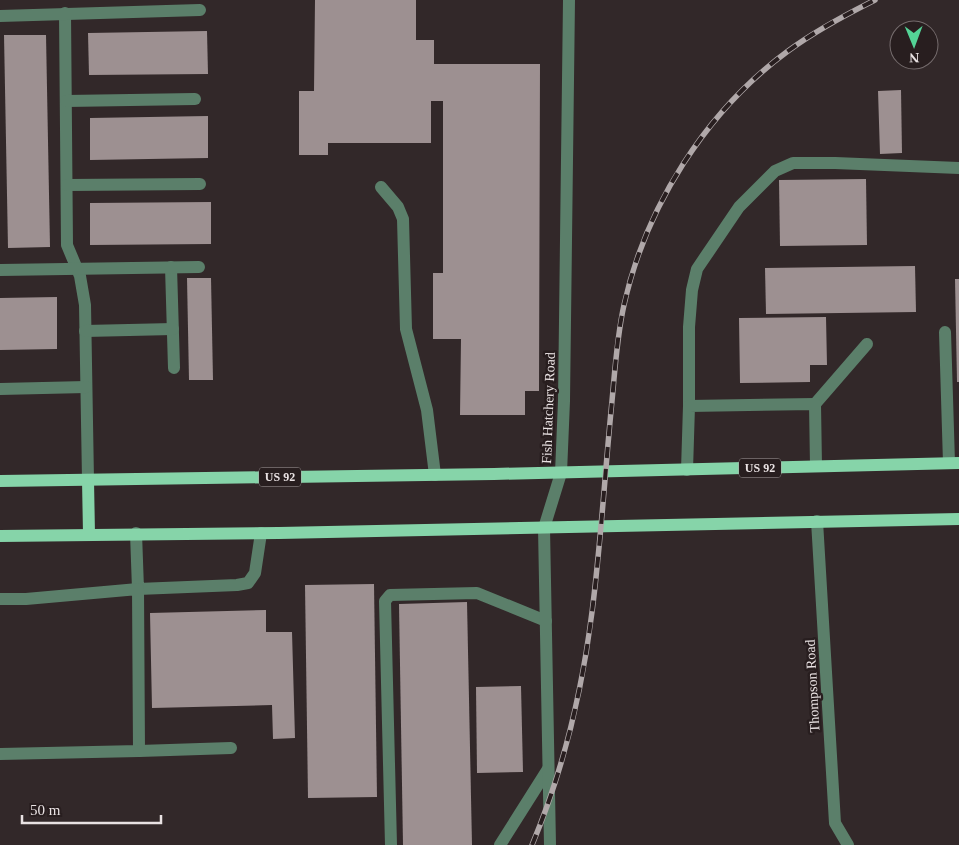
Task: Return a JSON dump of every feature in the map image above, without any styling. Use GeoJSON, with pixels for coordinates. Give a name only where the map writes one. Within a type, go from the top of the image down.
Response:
{"type":"FeatureCollection","features":[{"type":"Feature","properties":{"kind":"main road","name":"US 92"},"geometry":{"type":"LineString","coordinates":[[0,481],[561,473],[954,463]]}},
{"type":"Feature","properties":{"kind":"main road"},"geometry":{"type":"LineString","coordinates":[[88,480],[88,534]]}},
{"type":"Feature","properties":{"kind":"main road"},"geometry":{"type":"LineString","coordinates":[[0,536],[544,528],[959,519]]}},
{"type":"Feature","properties":{"kind":"street","name":"Fish Hatchery Road"},"geometry":{"type":"LineString","coordinates":[[550,845],[544,528],[561,473],[564,391],[569,0]]}},
{"type":"Feature","properties":{"kind":"street"},"geometry":{"type":"LineString","coordinates":[[0,16],[200,10]]}},
{"type":"Feature","properties":{"kind":"street"},"geometry":{"type":"LineString","coordinates":[[65,13],[67,245],[77,269],[85,305],[88,480]]}},
{"type":"Feature","properties":{"kind":"street"},"geometry":{"type":"LineString","coordinates":[[66,101],[195,99]]}},
{"type":"Feature","properties":{"kind":"street"},"geometry":{"type":"LineString","coordinates":[[687,470],[689,327],[692,290],[697,269],[739,207],[775,171],[793,163],[959,168]]}},
{"type":"Feature","properties":{"kind":"street"},"geometry":{"type":"LineString","coordinates":[[67,185],[200,184]]}},
{"type":"Feature","properties":{"kind":"street"},"geometry":{"type":"LineString","coordinates":[[381,187],[398,207],[403,219],[406,329],[428,410],[435,475]]}},
{"type":"Feature","properties":{"kind":"street"},"geometry":{"type":"LineString","coordinates":[[0,270],[199,267]]}},
{"type":"Feature","properties":{"kind":"street"},"geometry":{"type":"LineString","coordinates":[[171,268],[174,368]]}},
{"type":"Feature","properties":{"kind":"street"},"geometry":{"type":"LineString","coordinates":[[85,331],[172,329]]}},
{"type":"Feature","properties":{"kind":"street"},"geometry":{"type":"LineString","coordinates":[[945,332],[954,463]]}},
{"type":"Feature","properties":{"kind":"street"},"geometry":{"type":"LineString","coordinates":[[816,466],[815,404],[867,344]]}},
{"type":"Feature","properties":{"kind":"street"},"geometry":{"type":"LineString","coordinates":[[0,389],[86,387]]}},
{"type":"Feature","properties":{"kind":"street"},"geometry":{"type":"LineString","coordinates":[[689,406],[815,404]]}},
{"type":"Feature","properties":{"kind":"street","name":"Thompson Road"},"geometry":{"type":"LineString","coordinates":[[817,521],[835,823],[848,845]]}},
{"type":"Feature","properties":{"kind":"street"},"geometry":{"type":"LineString","coordinates":[[136,533],[139,751]]}},
{"type":"Feature","properties":{"kind":"street"},"geometry":{"type":"LineString","coordinates":[[0,599],[248,583],[255,573],[261,533]]}},
{"type":"Feature","properties":{"kind":"street"},"geometry":{"type":"LineString","coordinates":[[391,845],[385,602],[390,595],[477,593],[546,620]]}},
{"type":"Feature","properties":{"kind":"street"},"geometry":{"type":"LineString","coordinates":[[0,754],[232,748]]}},
{"type":"Feature","properties":{"kind":"street"},"geometry":{"type":"LineString","coordinates":[[500,845],[548,769]]}},
{"type":"Feature","properties":{"kind":"building"},"geometry":{"type":"Polygon","coordinates":[[[315,0],[416,0],[416,40],[434,40],[434,64],[540,64],[539,391],[525,391],[525,415],[460,415],[461,339],[433,339],[433,273],[443,273],[443,101],[431,101],[431,143],[328,143],[328,155],[299,155],[299,91],[314,91],[315,0]]]}},
{"type":"Feature","properties":{"kind":"building"},"geometry":{"type":"Polygon","coordinates":[[[207,31],[208,74],[89,75],[88,33],[207,31]]]}},
{"type":"Feature","properties":{"kind":"building"},"geometry":{"type":"Polygon","coordinates":[[[4,35],[46,35],[50,247],[8,248],[4,35]]]}},
{"type":"Feature","properties":{"kind":"building"},"geometry":{"type":"Polygon","coordinates":[[[901,90],[902,153],[880,154],[878,91],[901,90]]]}},
{"type":"Feature","properties":{"kind":"building"},"geometry":{"type":"Polygon","coordinates":[[[208,116],[208,158],[90,160],[90,118],[208,116]]]}},
{"type":"Feature","properties":{"kind":"building"},"geometry":{"type":"Polygon","coordinates":[[[866,179],[867,245],[780,246],[779,180],[866,179]]]}},
{"type":"Feature","properties":{"kind":"building"},"geometry":{"type":"Polygon","coordinates":[[[211,202],[211,244],[90,245],[90,203],[211,202]]]}},
{"type":"Feature","properties":{"kind":"building"},"geometry":{"type":"Polygon","coordinates":[[[915,266],[916,312],[766,314],[765,268],[915,266]]]}},
{"type":"Feature","properties":{"kind":"building"},"geometry":{"type":"Polygon","coordinates":[[[187,278],[211,278],[213,380],[189,380],[187,278]]]}},
{"type":"Feature","properties":{"kind":"building"},"geometry":{"type":"Polygon","coordinates":[[[955,279],[959,279],[959,382],[957,382],[955,279]]]}},
{"type":"Feature","properties":{"kind":"building"},"geometry":{"type":"Polygon","coordinates":[[[57,297],[57,349],[0,350],[0,298],[57,297]]]}},
{"type":"Feature","properties":{"kind":"building"},"geometry":{"type":"Polygon","coordinates":[[[826,317],[827,365],[810,365],[810,382],[740,383],[739,318],[826,317]]]}},
{"type":"Feature","properties":{"kind":"building"},"geometry":{"type":"Polygon","coordinates":[[[374,584],[377,797],[308,798],[305,585],[374,584]]]}},
{"type":"Feature","properties":{"kind":"building"},"geometry":{"type":"Polygon","coordinates":[[[467,602],[472,845],[403,845],[399,604],[467,602]]]}},
{"type":"Feature","properties":{"kind":"building"},"geometry":{"type":"Polygon","coordinates":[[[266,610],[266,632],[292,632],[295,738],[273,739],[272,705],[152,708],[150,613],[266,610]]]}},
{"type":"Feature","properties":{"kind":"building"},"geometry":{"type":"Polygon","coordinates":[[[521,686],[523,772],[477,773],[476,687],[521,686]]]}},
{"type":"Feature","properties":{"kind":"railway"},"geometry":{"type":"LineString","coordinates":[[532,845],[562,760],[583,672],[595,586],[620,329],[634,268],[647,232],[664,197],[684,163],[731,102],[758,75],[788,51],[830,24],[875,0]]}}]}
